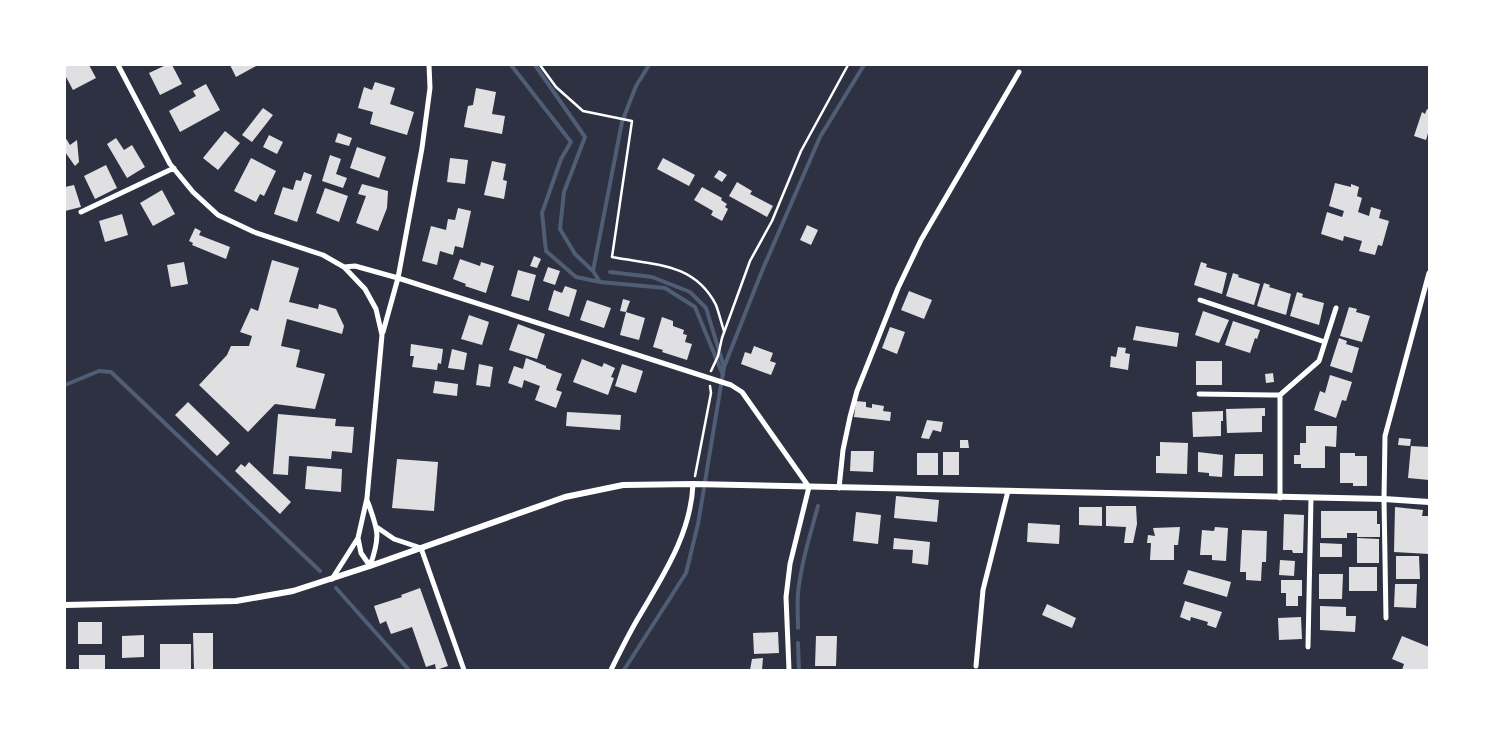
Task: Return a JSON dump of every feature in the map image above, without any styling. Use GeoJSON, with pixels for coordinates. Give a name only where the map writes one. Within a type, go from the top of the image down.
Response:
{"type":"FeatureCollection","features":[{"type":"Feature","properties":{"kind":"street"},"geometry":{"type":"LineString","coordinates":[[118,65],[170,164],[193,192],[218,215],[254,232],[323,255],[344,268],[365,289],[376,309],[382,335]]}},
{"type":"Feature","properties":{"kind":"street"},"geometry":{"type":"LineString","coordinates":[[332,579],[358,538],[367,498],[382,335],[398,278],[422,148],[430,88],[429,65]]}},
{"type":"Feature","properties":{"kind":"street"},"geometry":{"type":"LineString","coordinates":[[839,488],[843,450],[852,408],[898,288],[920,240],[1018,72]]}},
{"type":"Feature","properties":{"kind":"street"},"geometry":{"type":"LineString","coordinates":[[81,212],[174,168]]}},
{"type":"Feature","properties":{"kind":"street"},"geometry":{"type":"LineString","coordinates":[[344,268],[355,266],[398,278],[716,380],[731,385],[742,392],[809,487],[790,564],[786,597],[789,670]]}},
{"type":"Feature","properties":{"kind":"street"},"geometry":{"type":"LineString","coordinates":[[1386,618],[1385,436],[1429,273]]}},
{"type":"Feature","properties":{"kind":"street"},"geometry":{"type":"LineString","coordinates":[[1200,300],[1325,342]]}},
{"type":"Feature","properties":{"kind":"street"},"geometry":{"type":"LineString","coordinates":[[1198,394],[1280,395],[1319,362],[1336,308]]}},
{"type":"Feature","properties":{"kind":"street"},"geometry":{"type":"LineString","coordinates":[[1280,395],[1280,498]]}},
{"type":"Feature","properties":{"kind":"street"},"geometry":{"type":"LineString","coordinates":[[65,605],[236,601],[294,591],[551,502],[623,485],[693,484],[1384,499],[1429,502]]}},
{"type":"Feature","properties":{"kind":"street"},"geometry":{"type":"LineString","coordinates":[[611,670],[677,549],[692,500],[693,484]]}},
{"type":"Feature","properties":{"kind":"street"},"geometry":{"type":"LineString","coordinates":[[976,666],[983,590],[1008,491]]}},
{"type":"Feature","properties":{"kind":"street"},"geometry":{"type":"LineString","coordinates":[[367,498],[378,528],[377,546],[370,566]]}},
{"type":"Feature","properties":{"kind":"street"},"geometry":{"type":"LineString","coordinates":[[1308,647],[1310,498]]}},
{"type":"Feature","properties":{"kind":"street"},"geometry":{"type":"LineString","coordinates":[[378,528],[394,539],[420,548]]}},
{"type":"Feature","properties":{"kind":"street"},"geometry":{"type":"LineString","coordinates":[[358,538],[361,553],[370,566]]}},
{"type":"Feature","properties":{"kind":"street"},"geometry":{"type":"LineString","coordinates":[[420,548],[464,670]]}},
{"type":"Feature","properties":{"kind":"path"},"geometry":{"type":"LineString","coordinates":[[540,65],[556,87],[583,112],[632,121],[612,257],[675,268],[696,279],[707,290],[716,306],[724,332]]}},
{"type":"Feature","properties":{"kind":"path"},"geometry":{"type":"LineString","coordinates":[[693,484],[697,472],[711,393],[709,378],[718,356],[724,332],[750,262],[772,221],[802,151],[848,65]]}},
{"type":"Feature","properties":{"kind":"building"},"geometry":{"type":"Polygon","coordinates":[[[65,65],[89,65],[96,78],[73,90],[65,75],[65,65]]]}},
{"type":"Feature","properties":{"kind":"building"},"geometry":{"type":"Polygon","coordinates":[[[166,65],[172,65],[182,84],[160,95],[149,73],[166,65]]]}},
{"type":"Feature","properties":{"kind":"building"},"geometry":{"type":"Polygon","coordinates":[[[230,65],[258,65],[236,77],[230,65]]]}},
{"type":"Feature","properties":{"kind":"building"},"geometry":{"type":"Polygon","coordinates":[[[375,82],[395,88],[390,104],[414,112],[407,135],[370,124],[373,112],[358,108],[364,87],[372,90],[375,82]]]}},
{"type":"Feature","properties":{"kind":"building"},"geometry":{"type":"Polygon","coordinates":[[[206,84],[220,110],[180,132],[169,111],[196,96],[193,91],[206,84]]]}},
{"type":"Feature","properties":{"kind":"building"},"geometry":{"type":"Polygon","coordinates":[[[476,88],[496,92],[492,114],[505,116],[502,134],[464,127],[468,106],[473,105],[476,88]]]}},
{"type":"Feature","properties":{"kind":"building"},"geometry":{"type":"Polygon","coordinates":[[[263,108],[273,115],[252,142],[242,135],[263,108]]]}},
{"type":"Feature","properties":{"kind":"building"},"geometry":{"type":"Polygon","coordinates":[[[1427,109],[1429,110],[1429,130],[1426,140],[1414,136],[1422,112],[1425,114],[1427,109]]]}},
{"type":"Feature","properties":{"kind":"building"},"geometry":{"type":"Polygon","coordinates":[[[225,131],[240,143],[218,170],[203,158],[225,131]]]}},
{"type":"Feature","properties":{"kind":"building"},"geometry":{"type":"Polygon","coordinates":[[[338,133],[352,138],[349,146],[335,142],[338,133]]]}},
{"type":"Feature","properties":{"kind":"building"},"geometry":{"type":"Polygon","coordinates":[[[269,135],[283,142],[277,154],[263,147],[269,135]]]}},
{"type":"Feature","properties":{"kind":"building"},"geometry":{"type":"Polygon","coordinates":[[[65,137],[70,145],[77,140],[79,162],[75,166],[65,152],[65,137]]]}},
{"type":"Feature","properties":{"kind":"building"},"geometry":{"type":"Polygon","coordinates":[[[116,138],[124,150],[132,145],[145,167],[127,178],[107,144],[116,138]]]}},
{"type":"Feature","properties":{"kind":"building"},"geometry":{"type":"Polygon","coordinates":[[[357,147],[386,157],[379,178],[350,168],[357,147]]]}},
{"type":"Feature","properties":{"kind":"building"},"geometry":{"type":"Polygon","coordinates":[[[330,155],[341,159],[336,174],[347,178],[343,188],[322,181],[330,155]]]}},
{"type":"Feature","properties":{"kind":"building"},"geometry":{"type":"Polygon","coordinates":[[[251,158],[276,171],[264,196],[260,194],[256,202],[234,191],[251,158]]]}},
{"type":"Feature","properties":{"kind":"building"},"geometry":{"type":"Polygon","coordinates":[[[450,158],[468,160],[465,184],[447,182],[450,158]]]}},
{"type":"Feature","properties":{"kind":"building"},"geometry":{"type":"Polygon","coordinates":[[[663,158],[695,175],[689,186],[657,169],[663,158]]]}},
{"type":"Feature","properties":{"kind":"building"},"geometry":{"type":"Polygon","coordinates":[[[492,161],[506,164],[503,180],[507,181],[504,199],[484,195],[492,161]]]}},
{"type":"Feature","properties":{"kind":"building"},"geometry":{"type":"Polygon","coordinates":[[[106,165],[117,188],[95,199],[84,176],[106,165]]]}},
{"type":"Feature","properties":{"kind":"building"},"geometry":{"type":"Polygon","coordinates":[[[719,170],[727,175],[722,182],[714,177],[719,170]]]}},
{"type":"Feature","properties":{"kind":"building"},"geometry":{"type":"Polygon","coordinates":[[[304,172],[312,175],[297,222],[274,214],[283,187],[293,190],[296,180],[301,181],[304,172]]]}},
{"type":"Feature","properties":{"kind":"building"},"geometry":{"type":"Polygon","coordinates":[[[737,182],[752,191],[750,194],[773,206],[767,217],[729,196],[737,182]]]}},
{"type":"Feature","properties":{"kind":"building"},"geometry":{"type":"Polygon","coordinates":[[[1335,183],[1351,187],[1351,184],[1359,187],[1357,196],[1362,198],[1358,212],[1369,216],[1371,207],[1381,210],[1379,218],[1389,221],[1382,246],[1378,245],[1375,255],[1359,251],[1362,241],[1344,236],[1343,241],[1321,234],[1327,212],[1342,217],[1344,211],[1329,206],[1335,183]]]}},
{"type":"Feature","properties":{"kind":"building"},"geometry":{"type":"Polygon","coordinates":[[[362,184],[388,191],[387,208],[378,231],[356,223],[366,196],[358,194],[362,184]]]}},
{"type":"Feature","properties":{"kind":"building"},"geometry":{"type":"Polygon","coordinates":[[[74,185],[81,207],[65,211],[65,187],[74,185]]]}},
{"type":"Feature","properties":{"kind":"building"},"geometry":{"type":"Polygon","coordinates":[[[702,187],[722,198],[721,200],[727,204],[725,207],[728,209],[722,221],[711,215],[713,211],[694,200],[702,187]]]}},
{"type":"Feature","properties":{"kind":"building"},"geometry":{"type":"Polygon","coordinates":[[[325,188],[348,196],[339,222],[316,213],[325,188]]]}},
{"type":"Feature","properties":{"kind":"building"},"geometry":{"type":"Polygon","coordinates":[[[162,190],[175,214],[153,226],[140,203],[162,190]]]}},
{"type":"Feature","properties":{"kind":"building"},"geometry":{"type":"Polygon","coordinates":[[[458,208],[471,211],[463,248],[455,246],[453,255],[440,251],[437,265],[422,261],[431,226],[446,230],[448,219],[455,220],[458,208]]]}},
{"type":"Feature","properties":{"kind":"building"},"geometry":{"type":"Polygon","coordinates":[[[122,214],[128,235],[105,242],[99,221],[122,214]]]}},
{"type":"Feature","properties":{"kind":"building"},"geometry":{"type":"Polygon","coordinates":[[[807,225],[818,230],[811,245],[800,240],[807,225]]]}},
{"type":"Feature","properties":{"kind":"building"},"geometry":{"type":"Polygon","coordinates":[[[195,228],[201,231],[199,235],[230,247],[226,259],[192,245],[193,243],[189,241],[195,228]]]}},
{"type":"Feature","properties":{"kind":"building"},"geometry":{"type":"Polygon","coordinates":[[[534,256],[541,259],[537,268],[530,266],[534,256]]]}},
{"type":"Feature","properties":{"kind":"building"},"geometry":{"type":"Polygon","coordinates":[[[460,259],[480,266],[481,262],[494,266],[486,293],[465,286],[466,284],[453,279],[460,259]]]}},
{"type":"Feature","properties":{"kind":"building"},"geometry":{"type":"Polygon","coordinates":[[[272,260],[299,268],[289,302],[318,309],[319,304],[336,309],[344,326],[342,334],[287,319],[281,346],[300,350],[296,367],[325,374],[315,409],[275,404],[248,432],[199,385],[227,355],[231,346],[249,346],[252,336],[240,332],[251,308],[258,311],[272,260]]]}},
{"type":"Feature","properties":{"kind":"building"},"geometry":{"type":"Polygon","coordinates":[[[184,262],[188,284],[171,287],[167,265],[184,262]]]}},
{"type":"Feature","properties":{"kind":"building"},"geometry":{"type":"Polygon","coordinates":[[[1201,262],[1207,264],[1206,267],[1227,273],[1222,294],[1194,285],[1201,262]]]}},
{"type":"Feature","properties":{"kind":"building"},"geometry":{"type":"Polygon","coordinates":[[[548,267],[560,271],[555,285],[543,281],[548,267]]]}},
{"type":"Feature","properties":{"kind":"building"},"geometry":{"type":"Polygon","coordinates":[[[518,270],[536,275],[529,301],[511,296],[518,270]]]}},
{"type":"Feature","properties":{"kind":"building"},"geometry":{"type":"Polygon","coordinates":[[[1233,273],[1239,275],[1238,277],[1260,284],[1254,305],[1226,296],[1233,273]]]}},
{"type":"Feature","properties":{"kind":"building"},"geometry":{"type":"Polygon","coordinates":[[[1264,283],[1270,285],[1269,287],[1291,294],[1286,315],[1257,306],[1264,283]]]}},
{"type":"Feature","properties":{"kind":"building"},"geometry":{"type":"Polygon","coordinates":[[[565,286],[577,290],[569,317],[548,310],[554,290],[562,293],[565,286]]]}},
{"type":"Feature","properties":{"kind":"building"},"geometry":{"type":"Polygon","coordinates":[[[909,291],[932,300],[924,319],[901,310],[909,291]]]}},
{"type":"Feature","properties":{"kind":"building"},"geometry":{"type":"Polygon","coordinates":[[[1297,292],[1303,294],[1302,297],[1324,303],[1319,325],[1290,316],[1297,292]]]}},
{"type":"Feature","properties":{"kind":"building"},"geometry":{"type":"Polygon","coordinates":[[[623,299],[630,301],[626,312],[620,311],[623,299]]]}},
{"type":"Feature","properties":{"kind":"building"},"geometry":{"type":"Polygon","coordinates":[[[587,300],[611,308],[604,328],[580,320],[587,300]]]}},
{"type":"Feature","properties":{"kind":"building"},"geometry":{"type":"Polygon","coordinates":[[[1349,307],[1357,309],[1356,312],[1370,316],[1362,342],[1340,336],[1349,307]]]}},
{"type":"Feature","properties":{"kind":"building"},"geometry":{"type":"Polygon","coordinates":[[[1203,311],[1229,320],[1219,343],[1195,335],[1203,311]]]}},
{"type":"Feature","properties":{"kind":"building"},"geometry":{"type":"Polygon","coordinates":[[[626,312],[645,318],[639,340],[620,335],[626,312]]]}},
{"type":"Feature","properties":{"kind":"building"},"geometry":{"type":"Polygon","coordinates":[[[469,315],[489,322],[482,345],[461,339],[469,315]]]}},
{"type":"Feature","properties":{"kind":"building"},"geometry":{"type":"Polygon","coordinates":[[[662,317],[673,321],[673,326],[684,330],[683,334],[687,335],[685,342],[692,344],[687,360],[653,347],[662,317]]]}},
{"type":"Feature","properties":{"kind":"building"},"geometry":{"type":"Polygon","coordinates":[[[1233,321],[1260,330],[1250,353],[1225,345],[1233,321]]]}},
{"type":"Feature","properties":{"kind":"building"},"geometry":{"type":"Polygon","coordinates":[[[518,324],[545,334],[537,359],[509,350],[518,324]]]}},
{"type":"Feature","properties":{"kind":"building"},"geometry":{"type":"Polygon","coordinates":[[[1136,326],[1179,333],[1177,347],[1133,340],[1136,326]]]}},
{"type":"Feature","properties":{"kind":"building"},"geometry":{"type":"Polygon","coordinates":[[[890,327],[905,332],[897,354],[882,348],[890,327]]]}},
{"type":"Feature","properties":{"kind":"building"},"geometry":{"type":"Polygon","coordinates":[[[1339,338],[1347,341],[1346,344],[1359,348],[1352,373],[1330,366],[1339,338]]]}},
{"type":"Feature","properties":{"kind":"building"},"geometry":{"type":"Polygon","coordinates":[[[411,344],[443,349],[441,364],[438,363],[437,370],[412,367],[414,356],[410,356],[411,344]]]}},
{"type":"Feature","properties":{"kind":"building"},"geometry":{"type":"Polygon","coordinates":[[[754,346],[773,353],[770,361],[776,363],[771,375],[741,364],[745,352],[751,354],[754,346]]]}},
{"type":"Feature","properties":{"kind":"building"},"geometry":{"type":"Polygon","coordinates":[[[1118,347],[1126,348],[1125,353],[1130,354],[1128,370],[1110,367],[1111,356],[1116,357],[1118,347]]]}},
{"type":"Feature","properties":{"kind":"building"},"geometry":{"type":"Polygon","coordinates":[[[452,349],[467,353],[464,370],[448,368],[452,349]]]}},
{"type":"Feature","properties":{"kind":"building"},"geometry":{"type":"Polygon","coordinates":[[[526,358],[562,374],[556,390],[562,392],[556,408],[535,400],[540,386],[524,380],[522,388],[508,383],[514,366],[523,369],[526,358]]]}},
{"type":"Feature","properties":{"kind":"building"},"geometry":{"type":"Polygon","coordinates":[[[582,359],[602,367],[604,363],[615,368],[611,377],[614,378],[608,395],[573,382],[582,359]]]}},
{"type":"Feature","properties":{"kind":"building"},"geometry":{"type":"Polygon","coordinates":[[[1196,361],[1222,361],[1222,385],[1196,385],[1196,361]]]}},
{"type":"Feature","properties":{"kind":"building"},"geometry":{"type":"Polygon","coordinates":[[[479,364],[493,367],[490,387],[476,385],[479,364]]]}},
{"type":"Feature","properties":{"kind":"building"},"geometry":{"type":"Polygon","coordinates":[[[622,364],[643,371],[636,393],[615,386],[622,364]]]}},
{"type":"Feature","properties":{"kind":"building"},"geometry":{"type":"Polygon","coordinates":[[[1273,373],[1274,382],[1266,383],[1265,374],[1273,373]]]}},
{"type":"Feature","properties":{"kind":"building"},"geometry":{"type":"Polygon","coordinates":[[[1330,375],[1352,382],[1346,401],[1342,400],[1336,418],[1314,410],[1320,391],[1325,393],[1330,375]]]}},
{"type":"Feature","properties":{"kind":"building"},"geometry":{"type":"Polygon","coordinates":[[[435,381],[458,384],[457,396],[433,393],[435,381]]]}},
{"type":"Feature","properties":{"kind":"building"},"geometry":{"type":"Polygon","coordinates":[[[856,401],[866,402],[866,407],[872,408],[872,404],[884,406],[883,411],[891,412],[890,421],[854,417],[856,401]]]}},
{"type":"Feature","properties":{"kind":"building"},"geometry":{"type":"Polygon","coordinates":[[[188,402],[230,443],[217,456],[175,415],[188,402]]]}},
{"type":"Feature","properties":{"kind":"building"},"geometry":{"type":"Polygon","coordinates":[[[1265,408],[1265,416],[1262,416],[1262,432],[1227,433],[1226,409],[1265,408]]]}},
{"type":"Feature","properties":{"kind":"building"},"geometry":{"type":"Polygon","coordinates":[[[1223,411],[1221,436],[1193,437],[1192,412],[1223,411]]]}},
{"type":"Feature","properties":{"kind":"building"},"geometry":{"type":"Polygon","coordinates":[[[567,412],[621,415],[620,430],[566,426],[567,412]]]}},
{"type":"Feature","properties":{"kind":"building"},"geometry":{"type":"Polygon","coordinates":[[[278,414],[336,419],[335,426],[354,427],[352,453],[332,451],[331,459],[289,456],[288,475],[273,474],[278,414]]]}},
{"type":"Feature","properties":{"kind":"building"},"geometry":{"type":"Polygon","coordinates":[[[927,420],[943,422],[941,432],[933,430],[929,439],[921,438],[927,420]]]}},
{"type":"Feature","properties":{"kind":"building"},"geometry":{"type":"Polygon","coordinates":[[[1306,426],[1337,426],[1336,447],[1325,446],[1325,468],[1301,468],[1301,464],[1294,464],[1294,455],[1300,455],[1300,443],[1306,443],[1306,426]]]}},
{"type":"Feature","properties":{"kind":"building"},"geometry":{"type":"Polygon","coordinates":[[[1399,438],[1411,439],[1410,446],[1398,445],[1399,438]]]}},
{"type":"Feature","properties":{"kind":"building"},"geometry":{"type":"Polygon","coordinates":[[[960,440],[968,440],[969,448],[960,448],[960,440]]]}},
{"type":"Feature","properties":{"kind":"building"},"geometry":{"type":"Polygon","coordinates":[[[1160,442],[1188,443],[1187,474],[1156,473],[1156,456],[1160,456],[1160,442]]]}},
{"type":"Feature","properties":{"kind":"building"},"geometry":{"type":"Polygon","coordinates":[[[1411,446],[1429,447],[1429,480],[1408,478],[1411,446]]]}},
{"type":"Feature","properties":{"kind":"building"},"geometry":{"type":"Polygon","coordinates":[[[851,451],[874,451],[873,472],[850,471],[851,451]]]}},
{"type":"Feature","properties":{"kind":"building"},"geometry":{"type":"Polygon","coordinates":[[[943,452],[959,452],[959,475],[943,475],[943,452]]]}},
{"type":"Feature","properties":{"kind":"building"},"geometry":{"type":"Polygon","coordinates":[[[1198,452],[1223,455],[1222,477],[1209,476],[1209,473],[1198,472],[1198,452]]]}},
{"type":"Feature","properties":{"kind":"building"},"geometry":{"type":"Polygon","coordinates":[[[917,453],[938,453],[938,475],[917,475],[917,453]]]}},
{"type":"Feature","properties":{"kind":"building"},"geometry":{"type":"Polygon","coordinates":[[[1340,453],[1355,453],[1355,456],[1367,456],[1367,486],[1353,486],[1353,483],[1340,483],[1340,453]]]}},
{"type":"Feature","properties":{"kind":"building"},"geometry":{"type":"Polygon","coordinates":[[[1235,454],[1263,454],[1263,476],[1234,476],[1235,454]]]}},
{"type":"Feature","properties":{"kind":"building"},"geometry":{"type":"Polygon","coordinates":[[[397,459],[438,462],[434,511],[392,508],[397,459]]]}},
{"type":"Feature","properties":{"kind":"building"},"geometry":{"type":"Polygon","coordinates":[[[249,462],[291,502],[280,514],[235,471],[241,464],[245,467],[249,462]]]}},
{"type":"Feature","properties":{"kind":"building"},"geometry":{"type":"Polygon","coordinates":[[[307,466],[342,469],[341,492],[305,489],[307,466]]]}},
{"type":"Feature","properties":{"kind":"building"},"geometry":{"type":"Polygon","coordinates":[[[896,496],[939,500],[937,522],[894,518],[896,496]]]}},
{"type":"Feature","properties":{"kind":"building"},"geometry":{"type":"Polygon","coordinates":[[[1106,506],[1136,506],[1137,524],[1133,543],[1124,543],[1126,527],[1106,526],[1106,506]]]}},
{"type":"Feature","properties":{"kind":"building"},"geometry":{"type":"Polygon","coordinates":[[[1079,507],[1102,507],[1102,526],[1079,525],[1079,507]]]}},
{"type":"Feature","properties":{"kind":"building"},"geometry":{"type":"Polygon","coordinates":[[[1395,507],[1423,510],[1422,516],[1429,516],[1429,554],[1394,552],[1395,507]]]}},
{"type":"Feature","properties":{"kind":"building"},"geometry":{"type":"Polygon","coordinates":[[[1321,511],[1377,511],[1380,537],[1357,537],[1357,533],[1347,533],[1347,538],[1321,538],[1321,511]]]}},
{"type":"Feature","properties":{"kind":"building"},"geometry":{"type":"Polygon","coordinates":[[[856,512],[881,515],[878,544],[853,541],[856,512]]]}},
{"type":"Feature","properties":{"kind":"building"},"geometry":{"type":"Polygon","coordinates":[[[1284,514],[1304,515],[1303,553],[1283,550],[1284,514]]]}},
{"type":"Feature","properties":{"kind":"building"},"geometry":{"type":"Polygon","coordinates":[[[1028,523],[1060,525],[1059,544],[1027,542],[1028,523]]]}},
{"type":"Feature","properties":{"kind":"building"},"geometry":{"type":"Polygon","coordinates":[[[1180,527],[1178,545],[1174,545],[1174,560],[1150,560],[1151,543],[1147,543],[1148,535],[1155,536],[1153,528],[1180,527]]]}},
{"type":"Feature","properties":{"kind":"building"},"geometry":{"type":"Polygon","coordinates":[[[1215,527],[1228,528],[1226,561],[1212,560],[1212,555],[1200,555],[1202,530],[1214,531],[1215,527]]]}},
{"type":"Feature","properties":{"kind":"building"},"geometry":{"type":"Polygon","coordinates":[[[1242,530],[1267,531],[1266,562],[1262,562],[1261,581],[1246,580],[1246,572],[1240,572],[1242,530]]]}},
{"type":"Feature","properties":{"kind":"building"},"geometry":{"type":"Polygon","coordinates":[[[894,538],[930,542],[928,565],[912,563],[913,550],[893,549],[894,538]]]}},
{"type":"Feature","properties":{"kind":"building"},"geometry":{"type":"Polygon","coordinates":[[[1357,538],[1379,539],[1379,563],[1357,563],[1357,538]]]}},
{"type":"Feature","properties":{"kind":"building"},"geometry":{"type":"Polygon","coordinates":[[[1320,543],[1342,544],[1342,557],[1320,557],[1320,543]]]}},
{"type":"Feature","properties":{"kind":"building"},"geometry":{"type":"Polygon","coordinates":[[[1396,556],[1419,556],[1420,579],[1396,579],[1396,556]]]}},
{"type":"Feature","properties":{"kind":"building"},"geometry":{"type":"Polygon","coordinates":[[[1280,560],[1295,561],[1294,576],[1279,575],[1280,560]]]}},
{"type":"Feature","properties":{"kind":"building"},"geometry":{"type":"Polygon","coordinates":[[[1349,567],[1377,567],[1377,591],[1349,591],[1349,567]]]}},
{"type":"Feature","properties":{"kind":"building"},"geometry":{"type":"Polygon","coordinates":[[[1188,570],[1231,582],[1227,597],[1183,584],[1188,570]]]}},
{"type":"Feature","properties":{"kind":"building"},"geometry":{"type":"Polygon","coordinates":[[[1319,574],[1343,574],[1342,599],[1319,599],[1319,574]]]}},
{"type":"Feature","properties":{"kind":"building"},"geometry":{"type":"Polygon","coordinates":[[[1281,580],[1302,580],[1302,596],[1298,596],[1298,606],[1286,606],[1286,593],[1281,593],[1281,580]]]}},
{"type":"Feature","properties":{"kind":"building"},"geometry":{"type":"Polygon","coordinates":[[[1395,584],[1417,584],[1416,608],[1394,607],[1395,584]]]}},
{"type":"Feature","properties":{"kind":"building"},"geometry":{"type":"Polygon","coordinates":[[[420,588],[448,666],[436,670],[435,664],[426,667],[412,627],[391,634],[386,621],[380,624],[374,606],[402,597],[401,595],[420,588]]]}},
{"type":"Feature","properties":{"kind":"building"},"geometry":{"type":"Polygon","coordinates":[[[1185,601],[1222,612],[1216,628],[1207,625],[1208,622],[1191,617],[1190,621],[1180,617],[1185,601]]]}},
{"type":"Feature","properties":{"kind":"building"},"geometry":{"type":"Polygon","coordinates":[[[1047,604],[1076,618],[1072,628],[1042,615],[1047,604]]]}},
{"type":"Feature","properties":{"kind":"building"},"geometry":{"type":"Polygon","coordinates":[[[1320,606],[1346,607],[1346,616],[1356,616],[1355,632],[1320,630],[1320,606]]]}},
{"type":"Feature","properties":{"kind":"building"},"geometry":{"type":"Polygon","coordinates":[[[1301,617],[1302,639],[1279,640],[1278,618],[1301,617]]]}},
{"type":"Feature","properties":{"kind":"building"},"geometry":{"type":"Polygon","coordinates":[[[78,622],[102,622],[102,644],[78,644],[78,622]]]}},
{"type":"Feature","properties":{"kind":"building"},"geometry":{"type":"Polygon","coordinates":[[[778,632],[779,653],[754,654],[753,633],[778,632]]]}},
{"type":"Feature","properties":{"kind":"building"},"geometry":{"type":"Polygon","coordinates":[[[193,633],[213,633],[213,670],[194,670],[193,633]]]}},
{"type":"Feature","properties":{"kind":"building"},"geometry":{"type":"Polygon","coordinates":[[[144,635],[144,657],[122,658],[122,636],[144,635]]]}},
{"type":"Feature","properties":{"kind":"building"},"geometry":{"type":"Polygon","coordinates":[[[816,636],[837,636],[836,666],[815,666],[816,636]]]}},
{"type":"Feature","properties":{"kind":"building"},"geometry":{"type":"Polygon","coordinates":[[[1402,636],[1429,647],[1429,670],[1402,670],[1404,664],[1392,659],[1402,636]]]}},
{"type":"Feature","properties":{"kind":"building"},"geometry":{"type":"Polygon","coordinates":[[[160,644],[191,644],[191,670],[160,670],[160,644]]]}},
{"type":"Feature","properties":{"kind":"building"},"geometry":{"type":"Polygon","coordinates":[[[79,655],[105,655],[105,669],[79,669],[79,655]]]}},
{"type":"Feature","properties":{"kind":"building"},"geometry":{"type":"Polygon","coordinates":[[[763,658],[762,670],[750,670],[752,659],[763,658]]]}},
{"type":"Feature","properties":{"kind":"waterway"},"geometry":{"type":"LineString","coordinates":[[511,65],[571,142],[561,159],[542,213],[546,251],[576,277],[600,282]]}},
{"type":"Feature","properties":{"kind":"waterway"},"geometry":{"type":"LineString","coordinates":[[535,65],[585,137],[564,192],[560,229],[575,254],[593,271]]}},
{"type":"Feature","properties":{"kind":"waterway"},"geometry":{"type":"LineString","coordinates":[[649,65],[636,86],[622,122],[593,271],[600,282],[665,288],[695,307],[723,375]]}},
{"type":"Feature","properties":{"kind":"waterway"},"geometry":{"type":"LineString","coordinates":[[624,670],[686,573],[698,524],[724,367],[762,271],[820,137],[864,65]]}},
{"type":"Feature","properties":{"kind":"waterway"},"geometry":{"type":"LineString","coordinates":[[610,272],[652,277],[690,292],[706,308],[724,367]]}},
{"type":"Feature","properties":{"kind":"waterway"},"geometry":{"type":"LineString","coordinates":[[65,385],[99,371],[111,372],[320,571]]}},
{"type":"Feature","properties":{"kind":"waterway"},"geometry":{"type":"LineString","coordinates":[[798,628],[799,582],[818,506]]}},
{"type":"Feature","properties":{"kind":"waterway"},"geometry":{"type":"LineString","coordinates":[[336,588],[409,670]]}},
{"type":"Feature","properties":{"kind":"waterway"},"geometry":{"type":"LineString","coordinates":[[798,643],[799,670]]}}]}
